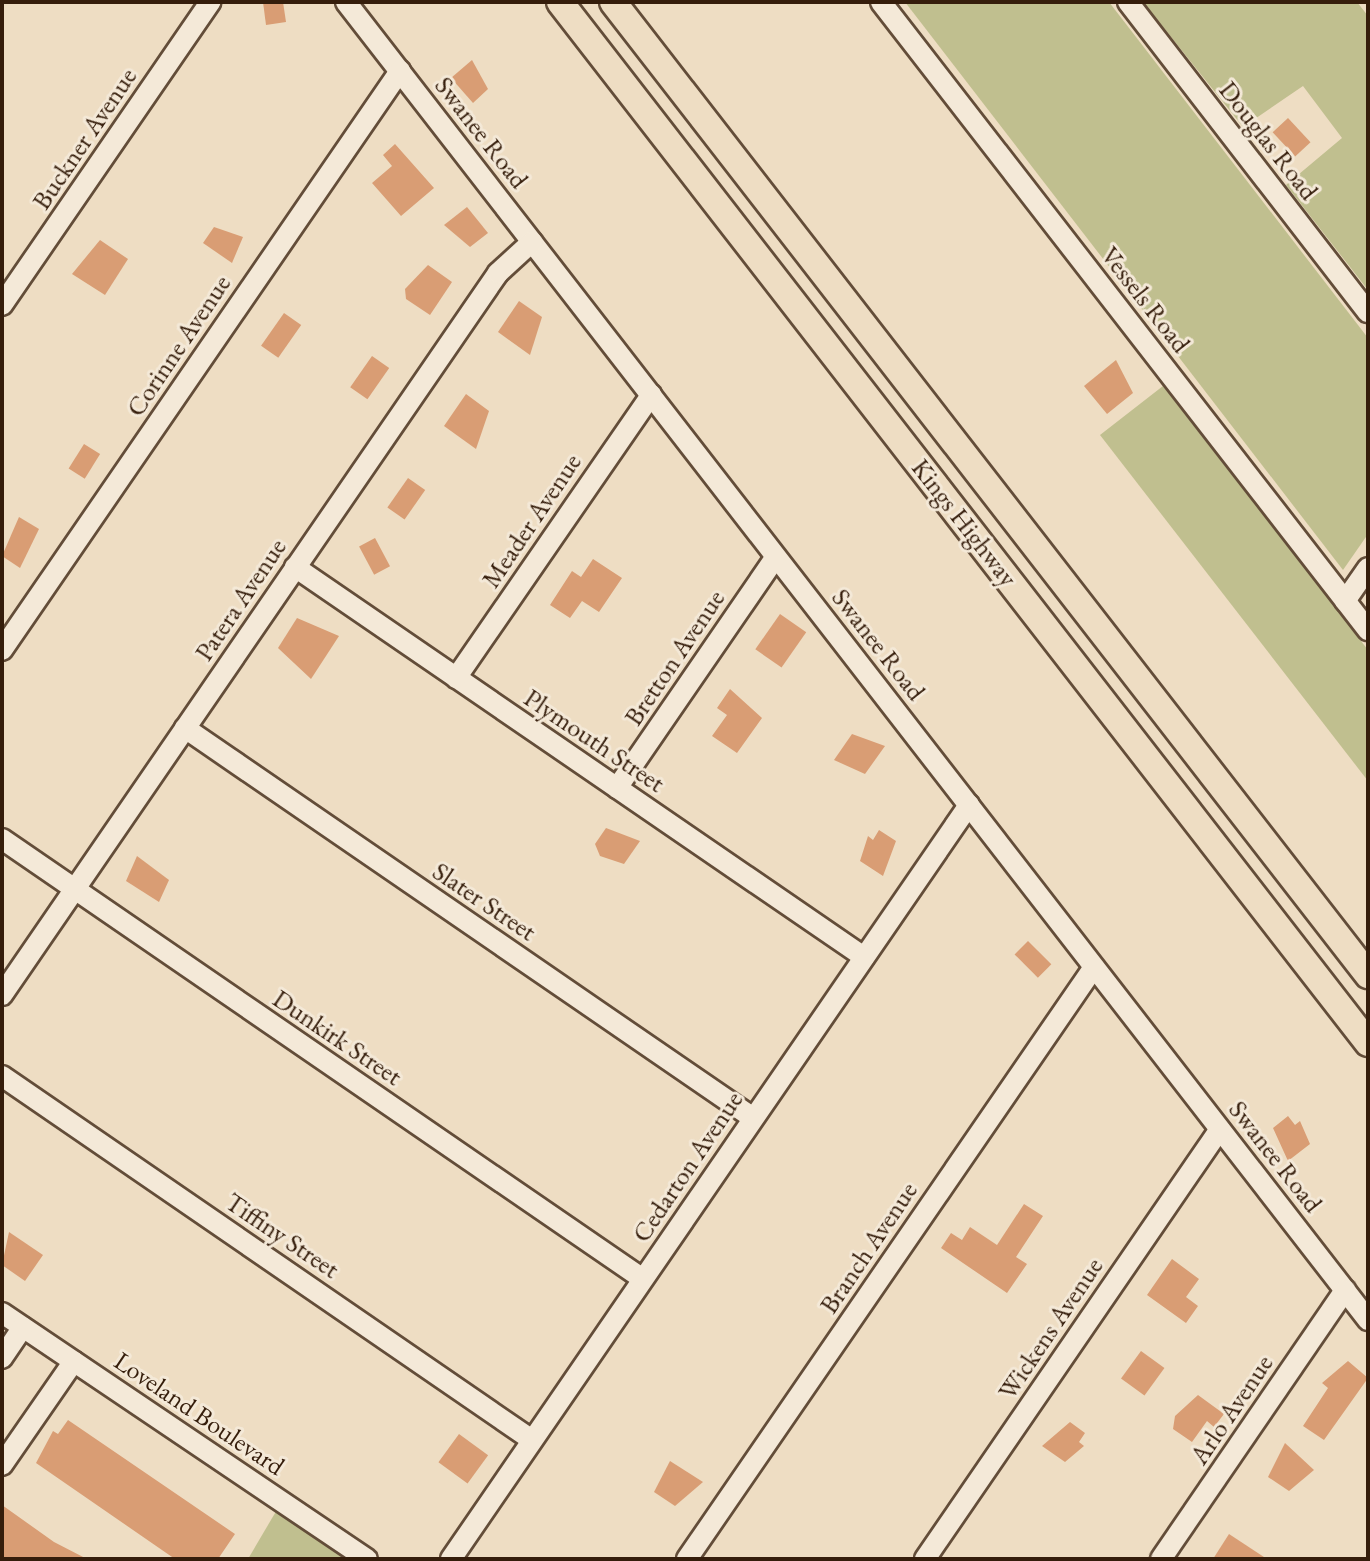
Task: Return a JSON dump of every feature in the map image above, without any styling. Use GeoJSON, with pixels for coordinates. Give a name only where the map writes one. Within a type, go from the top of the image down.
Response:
{"type":"FeatureCollection","features":[{"type":"Feature","properties":{"kind":"main road","name":"Kings Highway"},"geometry":{"type":"LineString","coordinates":[[560,2],[1368,1043]]}},
{"type":"Feature","properties":{"kind":"main road","name":"Kings Highway"},"geometry":{"type":"LineString","coordinates":[[613,2],[1368,975]]}},
{"type":"Feature","properties":{"kind":"street","name":"Buckner Avenue"},"geometry":{"type":"LineString","coordinates":[[2,305],[210,2]]}},
{"type":"Feature","properties":{"kind":"street","name":"Swanee Road"},"geometry":{"type":"LineString","coordinates":[[346,2],[1368,1320]]}},
{"type":"Feature","properties":{"kind":"street","name":"Vessels Road"},"geometry":{"type":"LineString","coordinates":[[881,2],[1368,630]]}},
{"type":"Feature","properties":{"kind":"street","name":"Douglas Road"},"geometry":{"type":"LineString","coordinates":[[1128,2],[1368,312]]}},
{"type":"Feature","properties":{"kind":"street","name":"Corinne Avenue"},"geometry":{"type":"LineString","coordinates":[[2,650],[400,71]]}},
{"type":"Feature","properties":{"kind":"street","name":"Patera Avenue"},"geometry":{"type":"LineString","coordinates":[[2,995],[498,273],[532,242]]}},
{"type":"Feature","properties":{"kind":"street","name":"Meader Avenue"},"geometry":{"type":"LineString","coordinates":[[456,678],[651,395]]}},
{"type":"Feature","properties":{"kind":"street","name":"Bretton Avenue"},"geometry":{"type":"LineString","coordinates":[[617,788],[776,557]]}},
{"type":"Feature","properties":{"kind":"street","name":"Plymouth Street"},"geometry":{"type":"LineString","coordinates":[[295,567],[864,957]]}},
{"type":"Feature","properties":{"kind":"street"},"geometry":{"type":"LineString","coordinates":[[1345,601],[1368,568]]}},
{"type":"Feature","properties":{"kind":"street","name":"Slater Street"},"geometry":{"type":"LineString","coordinates":[[185,728],[753,1118]]}},
{"type":"Feature","properties":{"kind":"street","name":"Cedarton Avenue"},"geometry":{"type":"LineString","coordinates":[[451,1559],[969,805]]}},
{"type":"Feature","properties":{"kind":"street","name":"Dunkirk Street"},"geometry":{"type":"LineString","coordinates":[[2,839],[643,1279]]}},
{"type":"Feature","properties":{"kind":"street","name":"Branch Avenue"},"geometry":{"type":"LineString","coordinates":[[687,1559],[1094,967]]}},
{"type":"Feature","properties":{"kind":"street","name":"Tiffiny Street"},"geometry":{"type":"LineString","coordinates":[[2,1076],[532,1440]]}},
{"type":"Feature","properties":{"kind":"street","name":"Wickens Avenue"},"geometry":{"type":"LineString","coordinates":[[925,1559],[1220,1129]]}},
{"type":"Feature","properties":{"kind":"street","name":"Arlo Avenue"},"geometry":{"type":"LineString","coordinates":[[1161,1559],[1345,1290]]}},
{"type":"Feature","properties":{"kind":"street","name":"Loveland Boulevard"},"geometry":{"type":"LineString","coordinates":[[2,1313],[367,1559]]}},
{"type":"Feature","properties":{"kind":"street"},"geometry":{"type":"LineString","coordinates":[[2,1358],[23,1327]]}},
{"type":"Feature","properties":{"kind":"street"},"geometry":{"type":"LineString","coordinates":[[2,1465],[74,1361]]}},
{"type":"Feature","properties":{"kind":"shaded area"},"geometry":{"type":"Polygon","coordinates":[[[905,2],[1109,2],[1368,338],[1368,534],[1343,570],[905,2]]]}},
{"type":"Feature","properties":{"kind":"shaded area"},"geometry":{"type":"Polygon","coordinates":[[[1143,2],[1357,2],[1368,16],[1368,290],[1286,185],[1342,138],[1303,86],[1243,127],[1143,2]]]}},
{"type":"Feature","properties":{"kind":"shaded area"},"geometry":{"type":"Polygon","coordinates":[[[1163,386],[1368,650],[1368,781],[1100,435],[1163,386]]]}},
{"type":"Feature","properties":{"kind":"shaded area"},"geometry":{"type":"Polygon","coordinates":[[[278,1508],[348,1555],[348,1559],[248,1559],[278,1508]]]}},
{"type":"Feature","properties":{"kind":"building"},"geometry":{"type":"Polygon","coordinates":[[[263,2],[283,2],[286,22],[266,25],[263,2]]]}},
{"type":"Feature","properties":{"kind":"building"},"geometry":{"type":"Polygon","coordinates":[[[472,60],[488,89],[473,103],[451,78],[472,60]]]}},
{"type":"Feature","properties":{"kind":"building"},"geometry":{"type":"Polygon","coordinates":[[[1288,118],[1311,142],[1295,156],[1273,132],[1288,118]]]}},
{"type":"Feature","properties":{"kind":"building"},"geometry":{"type":"Polygon","coordinates":[[[395,144],[434,188],[401,216],[372,183],[392,166],[383,155],[395,144]]]}},
{"type":"Feature","properties":{"kind":"building"},"geometry":{"type":"Polygon","coordinates":[[[467,207],[488,233],[470,247],[444,225],[467,207]]]}},
{"type":"Feature","properties":{"kind":"building"},"geometry":{"type":"Polygon","coordinates":[[[214,227],[243,237],[232,263],[203,243],[214,227]]]}},
{"type":"Feature","properties":{"kind":"building"},"geometry":{"type":"Polygon","coordinates":[[[100,240],[128,259],[105,295],[72,274],[100,240]]]}},
{"type":"Feature","properties":{"kind":"building"},"geometry":{"type":"Polygon","coordinates":[[[428,265],[452,282],[430,315],[406,299],[405,289],[428,265]]]}},
{"type":"Feature","properties":{"kind":"building"},"geometry":{"type":"Polygon","coordinates":[[[519,301],[542,317],[530,355],[498,332],[519,301]]]}},
{"type":"Feature","properties":{"kind":"building"},"geometry":{"type":"Polygon","coordinates":[[[284,313],[301,325],[278,358],[261,346],[284,313]]]}},
{"type":"Feature","properties":{"kind":"building"},"geometry":{"type":"Polygon","coordinates":[[[372,356],[389,368],[367,399],[350,387],[372,356]]]}},
{"type":"Feature","properties":{"kind":"building"},"geometry":{"type":"Polygon","coordinates":[[[1116,360],[1133,393],[1107,414],[1084,386],[1116,360]]]}},
{"type":"Feature","properties":{"kind":"building"},"geometry":{"type":"Polygon","coordinates":[[[466,394],[489,411],[476,449],[444,426],[466,394]]]}},
{"type":"Feature","properties":{"kind":"building"},"geometry":{"type":"Polygon","coordinates":[[[84,444],[100,454],[85,479],[69,469],[84,444]]]}},
{"type":"Feature","properties":{"kind":"building"},"geometry":{"type":"Polygon","coordinates":[[[408,478],[425,490],[405,520],[387,507],[408,478]]]}},
{"type":"Feature","properties":{"kind":"building"},"geometry":{"type":"Polygon","coordinates":[[[19,517],[39,529],[20,568],[2,556],[19,517]]]}},
{"type":"Feature","properties":{"kind":"building"},"geometry":{"type":"Polygon","coordinates":[[[375,538],[390,566],[374,575],[359,546],[375,538]]]}},
{"type":"Feature","properties":{"kind":"building"},"geometry":{"type":"Polygon","coordinates":[[[593,559],[622,578],[599,612],[582,601],[570,618],[550,605],[572,571],[581,577],[593,559]]]}},
{"type":"Feature","properties":{"kind":"building"},"geometry":{"type":"Polygon","coordinates":[[[780,614],[806,632],[782,668],[755,649],[780,614]]]}},
{"type":"Feature","properties":{"kind":"building"},"geometry":{"type":"Polygon","coordinates":[[[297,618],[339,636],[311,679],[278,648],[297,618]]]}},
{"type":"Feature","properties":{"kind":"building"},"geometry":{"type":"Polygon","coordinates":[[[730,689],[762,718],[737,753],[712,736],[727,715],[717,708],[730,689]]]}},
{"type":"Feature","properties":{"kind":"building"},"geometry":{"type":"Polygon","coordinates":[[[852,734],[885,746],[865,774],[834,760],[852,734]]]}},
{"type":"Feature","properties":{"kind":"building"},"geometry":{"type":"Polygon","coordinates":[[[606,828],[640,841],[624,864],[600,856],[595,844],[606,828]]]}},
{"type":"Feature","properties":{"kind":"building"},"geometry":{"type":"Polygon","coordinates":[[[879,830],[896,841],[883,876],[860,861],[868,836],[873,840],[879,830]]]}},
{"type":"Feature","properties":{"kind":"building"},"geometry":{"type":"Polygon","coordinates":[[[137,856],[169,880],[159,902],[126,881],[137,856]]]}},
{"type":"Feature","properties":{"kind":"building"},"geometry":{"type":"Polygon","coordinates":[[[1028,941],[1051,964],[1038,978],[1015,954],[1028,941]]]}},
{"type":"Feature","properties":{"kind":"building"},"geometry":{"type":"Polygon","coordinates":[[[1288,1116],[1295,1125],[1300,1121],[1310,1144],[1288,1161],[1273,1128],[1288,1116]]]}},
{"type":"Feature","properties":{"kind":"building"},"geometry":{"type":"Polygon","coordinates":[[[1024,1204],[1043,1216],[1016,1257],[1027,1264],[1007,1293],[941,1248],[951,1233],[962,1240],[970,1227],[997,1245],[1024,1204]]]}},
{"type":"Feature","properties":{"kind":"building"},"geometry":{"type":"Polygon","coordinates":[[[9,1232],[43,1255],[25,1281],[2,1265],[9,1232]]]}},
{"type":"Feature","properties":{"kind":"building"},"geometry":{"type":"Polygon","coordinates":[[[1172,1259],[1199,1279],[1186,1297],[1198,1306],[1186,1323],[1147,1295],[1172,1259]]]}},
{"type":"Feature","properties":{"kind":"building"},"geometry":{"type":"Polygon","coordinates":[[[1141,1351],[1164,1368],[1144,1396],[1121,1379],[1141,1351]]]}},
{"type":"Feature","properties":{"kind":"building"},"geometry":{"type":"Polygon","coordinates":[[[1348,1361],[1368,1378],[1324,1440],[1303,1426],[1328,1388],[1322,1383],[1348,1361]]]}},
{"type":"Feature","properties":{"kind":"building"},"geometry":{"type":"Polygon","coordinates":[[[1198,1395],[1224,1414],[1214,1427],[1207,1421],[1192,1442],[1173,1429],[1175,1416],[1198,1395]]]}},
{"type":"Feature","properties":{"kind":"building"},"geometry":{"type":"Polygon","coordinates":[[[68,1420],[235,1534],[218,1559],[175,1559],[36,1463],[53,1431],[58,1434],[68,1420]]]}},
{"type":"Feature","properties":{"kind":"building"},"geometry":{"type":"Polygon","coordinates":[[[1070,1422],[1085,1433],[1079,1442],[1084,1446],[1065,1462],[1042,1446],[1070,1422]]]}},
{"type":"Feature","properties":{"kind":"building"},"geometry":{"type":"Polygon","coordinates":[[[459,1434],[488,1455],[468,1483],[438,1462],[459,1434]]]}},
{"type":"Feature","properties":{"kind":"building"},"geometry":{"type":"Polygon","coordinates":[[[1285,1443],[1314,1470],[1289,1491],[1268,1477],[1285,1443]]]}},
{"type":"Feature","properties":{"kind":"building"},"geometry":{"type":"Polygon","coordinates":[[[670,1461],[703,1482],[675,1506],[654,1492],[670,1461]]]}},
{"type":"Feature","properties":{"kind":"building"},"geometry":{"type":"Polygon","coordinates":[[[2,1505],[54,1542],[87,1559],[2,1559],[2,1505]]]}},
{"type":"Feature","properties":{"kind":"building"},"geometry":{"type":"Polygon","coordinates":[[[1229,1534],[1267,1559],[1213,1559],[1229,1534]]]}}]}
